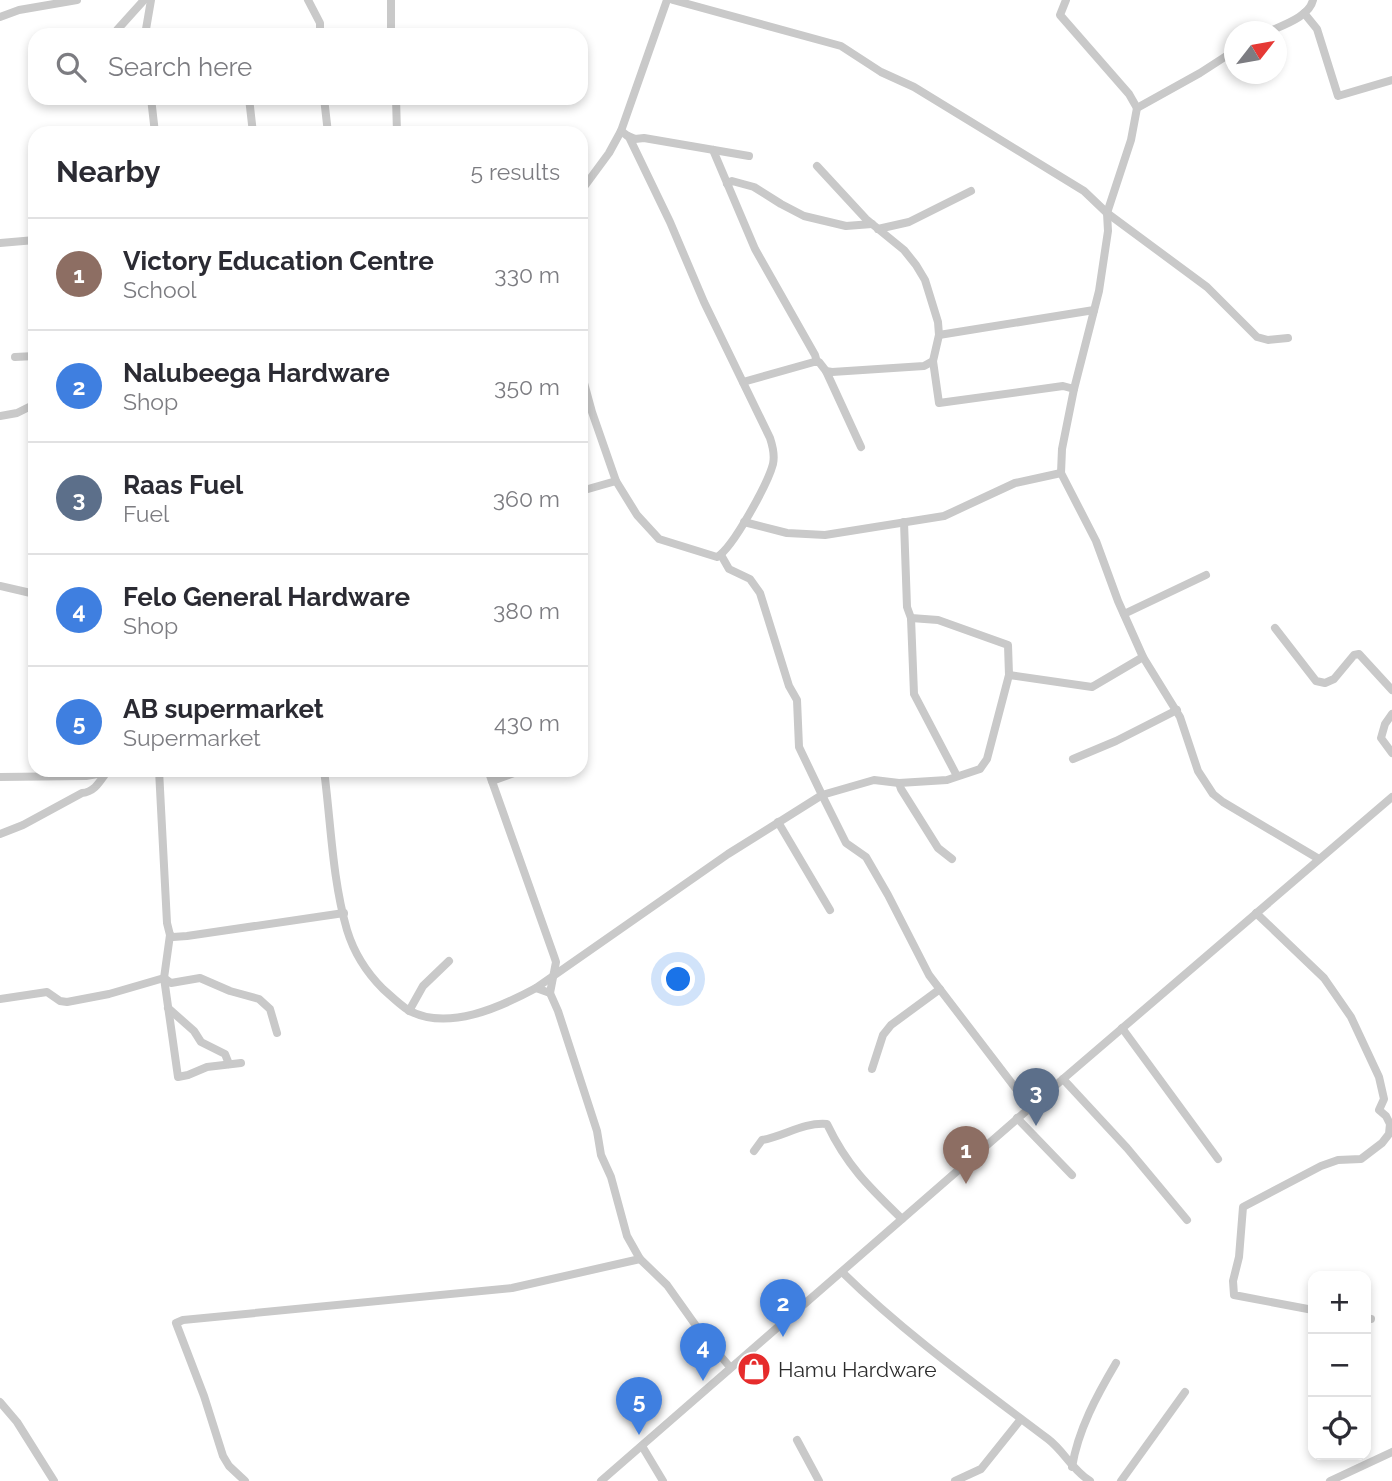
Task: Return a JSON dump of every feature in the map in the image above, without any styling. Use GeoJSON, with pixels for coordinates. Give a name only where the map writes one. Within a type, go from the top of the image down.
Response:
{"type":"FeatureCollection","features":[{"type":"Feature","properties":{"kind":"street"},"geometry":{"type":"LineString","coordinates":[[0,18],[19,10],[77,0]]}},
{"type":"Feature","properties":{"kind":"street"},"geometry":{"type":"LineString","coordinates":[[119,28],[144,0]]}},
{"type":"Feature","properties":{"kind":"street"},"geometry":{"type":"LineString","coordinates":[[146,28],[151,0]]}},
{"type":"Feature","properties":{"kind":"street"},"geometry":{"type":"LineString","coordinates":[[308,0],[320,28]]}},
{"type":"Feature","properties":{"kind":"street"},"geometry":{"type":"LineString","coordinates":[[391,0],[391,28]]}},
{"type":"Feature","properties":{"kind":"street"},"geometry":{"type":"LineString","coordinates":[[588,182],[625,134],[667,0]]}},
{"type":"Feature","properties":{"kind":"street"},"geometry":{"type":"LineString","coordinates":[[673,0],[847,49],[881,72],[914,87],[1084,191],[1107,213],[1208,286],[1257,337],[1268,340],[1288,338]]}},
{"type":"Feature","properties":{"kind":"street"},"geometry":{"type":"LineString","coordinates":[[1066,0],[1060,15],[1138,107],[1131,139],[1107,213],[1108,231],[1094,310],[1074,389],[1060,473],[1096,541],[1143,657],[1177,710],[1198,771],[1213,794],[1319,859]]}},
{"type":"Feature","properties":{"kind":"street"},"geometry":{"type":"LineString","coordinates":[[1287,22],[1304,13],[1311,7],[1313,0]]}},
{"type":"Feature","properties":{"kind":"street"},"geometry":{"type":"LineString","coordinates":[[1304,13],[1317,29],[1338,96],[1392,80]]}},
{"type":"Feature","properties":{"kind":"street"},"geometry":{"type":"LineString","coordinates":[[1138,107],[1224,57]]}},
{"type":"Feature","properties":{"kind":"street"},"geometry":{"type":"LineString","coordinates":[[152,105],[154,126]]}},
{"type":"Feature","properties":{"kind":"street"},"geometry":{"type":"LineString","coordinates":[[250,105],[252,126]]}},
{"type":"Feature","properties":{"kind":"street"},"geometry":{"type":"LineString","coordinates":[[325,105],[327,126]]}},
{"type":"Feature","properties":{"kind":"street"},"geometry":{"type":"LineString","coordinates":[[396,105],[397,126]]}},
{"type":"Feature","properties":{"kind":"street"},"geometry":{"type":"LineString","coordinates":[[625,134],[635,139],[644,138],[749,156]]}},
{"type":"Feature","properties":{"kind":"street"},"geometry":{"type":"LineString","coordinates":[[588,397],[616,481],[631,506],[659,539],[715,557],[722,555],[729,548],[772,469],[774,453],[770,438],[625,134]]}},
{"type":"Feature","properties":{"kind":"street"},"geometry":{"type":"LineString","coordinates":[[713,150],[755,249],[817,362],[826,371],[861,447]]}},
{"type":"Feature","properties":{"kind":"street"},"geometry":{"type":"LineString","coordinates":[[817,166],[875,226],[904,250],[925,280],[936,314],[939,335],[933,361],[939,404],[1063,386],[1074,389]]}},
{"type":"Feature","properties":{"kind":"street"},"geometry":{"type":"LineString","coordinates":[[727,184],[732,181],[754,187],[804,216],[846,226],[909,222],[971,191]]}},
{"type":"Feature","properties":{"kind":"street"},"geometry":{"type":"LineString","coordinates":[[0,243],[28,241]]}},
{"type":"Feature","properties":{"kind":"street"},"geometry":{"type":"LineString","coordinates":[[939,335],[1094,310]]}},
{"type":"Feature","properties":{"kind":"street"},"geometry":{"type":"LineString","coordinates":[[15,357],[28,356]]}},
{"type":"Feature","properties":{"kind":"street"},"geometry":{"type":"LineString","coordinates":[[826,371],[924,366],[933,361]]}},
{"type":"Feature","properties":{"kind":"street"},"geometry":{"type":"LineString","coordinates":[[743,382],[817,362]]}},
{"type":"Feature","properties":{"kind":"street"},"geometry":{"type":"LineString","coordinates":[[0,416],[28,408]]}},
{"type":"Feature","properties":{"kind":"street"},"geometry":{"type":"LineString","coordinates":[[744,522],[808,536],[825,536],[944,516],[1015,483],[1060,473]]}},
{"type":"Feature","properties":{"kind":"street"},"geometry":{"type":"LineString","coordinates":[[588,489],[616,481]]}},
{"type":"Feature","properties":{"kind":"street"},"geometry":{"type":"LineString","coordinates":[[904,522],[914,694],[957,776]]}},
{"type":"Feature","properties":{"kind":"street"},"geometry":{"type":"LineString","coordinates":[[722,555],[729,569],[750,579],[760,593],[789,686],[797,700],[799,747],[846,843],[866,857],[929,975],[1030,1107]]}},
{"type":"Feature","properties":{"kind":"street"},"geometry":{"type":"LineString","coordinates":[[1124,614],[1206,575]]}},
{"type":"Feature","properties":{"kind":"street"},"geometry":{"type":"LineString","coordinates":[[0,586],[28,592]]}},
{"type":"Feature","properties":{"kind":"street"},"geometry":{"type":"LineString","coordinates":[[325,777],[338,887],[358,958],[372,978],[409,1011],[440,1017],[473,1015],[507,1004],[536,988],[778,822],[822,795],[874,780],[899,783],[947,780],[980,769],[987,759],[1009,676],[1008,645],[939,620],[911,618]]}},
{"type":"Feature","properties":{"kind":"street"},"geometry":{"type":"LineString","coordinates":[[1275,628],[1316,681],[1325,683],[1334,680],[1354,655],[1359,654],[1392,690]]}},
{"type":"Feature","properties":{"kind":"street"},"geometry":{"type":"LineString","coordinates":[[1009,676],[1092,687],[1143,657]]}},
{"type":"Feature","properties":{"kind":"street"},"geometry":{"type":"LineString","coordinates":[[1073,759],[1177,710]]}},
{"type":"Feature","properties":{"kind":"street"},"geometry":{"type":"LineString","coordinates":[[1392,714],[1381,737],[1392,753]]}},
{"type":"Feature","properties":{"kind":"street"},"geometry":{"type":"LineString","coordinates":[[0,777],[28,777]]}},
{"type":"Feature","properties":{"kind":"street"},"geometry":{"type":"LineString","coordinates":[[0,834],[89,792],[102,777]]}},
{"type":"Feature","properties":{"kind":"street"},"geometry":{"type":"LineString","coordinates":[[159,777],[167,923],[170,935],[164,978],[178,1077],[207,1067],[241,1063]]}},
{"type":"Feature","properties":{"kind":"street"},"geometry":{"type":"LineString","coordinates":[[491,777],[554,956],[550,993],[597,1131],[601,1155],[611,1177],[627,1236],[640,1259],[667,1285],[704,1337],[730,1367]]}},
{"type":"Feature","properties":{"kind":"street"},"geometry":{"type":"LineString","coordinates":[[492,781],[503,777]]}},
{"type":"Feature","properties":{"kind":"street"},"geometry":{"type":"LineString","coordinates":[[899,783],[938,848],[952,859]]}},
{"type":"Feature","properties":{"kind":"street"},"geometry":{"type":"LineString","coordinates":[[601,1481],[1062,1079],[1392,797]]}},
{"type":"Feature","properties":{"kind":"street"},"geometry":{"type":"LineString","coordinates":[[778,822],[830,910]]}},
{"type":"Feature","properties":{"kind":"street"},"geometry":{"type":"LineString","coordinates":[[170,935],[187,936],[344,913]]}},
{"type":"Feature","properties":{"kind":"street"},"geometry":{"type":"LineString","coordinates":[[1256,913],[1324,978],[1351,1017],[1380,1077],[1384,1099],[1379,1110],[1390,1124],[1389,1134],[1382,1143],[1361,1159],[1338,1160],[1321,1166],[1243,1207],[1239,1257],[1233,1281],[1234,1295],[1308,1309]]}},
{"type":"Feature","properties":{"kind":"street"},"geometry":{"type":"LineString","coordinates":[[409,1011],[424,986],[449,961]]}},
{"type":"Feature","properties":{"kind":"street"},"geometry":{"type":"LineString","coordinates":[[0,999],[47,992],[60,1001],[67,1002],[109,994],[164,978]]}},
{"type":"Feature","properties":{"kind":"street"},"geometry":{"type":"LineString","coordinates":[[164,978],[171,983],[200,978],[230,991],[259,999],[270,1009],[277,1033]]}},
{"type":"Feature","properties":{"kind":"street"},"geometry":{"type":"LineString","coordinates":[[536,988],[550,993]]}},
{"type":"Feature","properties":{"kind":"street"},"geometry":{"type":"LineString","coordinates":[[872,1069],[883,1035],[891,1025],[940,989]]}},
{"type":"Feature","properties":{"kind":"street"},"geometry":{"type":"LineString","coordinates":[[168,1008],[194,1031],[201,1042],[225,1054],[229,1064]]}},
{"type":"Feature","properties":{"kind":"street"},"geometry":{"type":"LineString","coordinates":[[1122,1028],[1218,1159]]}},
{"type":"Feature","properties":{"kind":"street"},"geometry":{"type":"LineString","coordinates":[[1062,1079],[1127,1148],[1186,1220]]}},
{"type":"Feature","properties":{"kind":"street"},"geometry":{"type":"LineString","coordinates":[[1017,1118],[1072,1175]]}},
{"type":"Feature","properties":{"kind":"street"},"geometry":{"type":"LineString","coordinates":[[754,1151],[762,1140],[778,1137],[813,1123],[827,1124],[840,1152],[864,1182],[902,1219]]}},
{"type":"Feature","properties":{"kind":"street"},"geometry":{"type":"LineString","coordinates":[[245,1481],[229,1466],[223,1456],[176,1323],[183,1320],[512,1288],[640,1259]]}},
{"type":"Feature","properties":{"kind":"street"},"geometry":{"type":"LineString","coordinates":[[842,1272],[868,1298],[1052,1442],[1072,1467],[1090,1481]]}},
{"type":"Feature","properties":{"kind":"street"},"geometry":{"type":"LineString","coordinates":[[1072,1467],[1078,1440],[1101,1388],[1116,1363]]}},
{"type":"Feature","properties":{"kind":"street"},"geometry":{"type":"LineString","coordinates":[[1121,1481],[1185,1392]]}},
{"type":"Feature","properties":{"kind":"street"},"geometry":{"type":"LineString","coordinates":[[0,1402],[17,1422],[54,1481]]}},
{"type":"Feature","properties":{"kind":"street"},"geometry":{"type":"LineString","coordinates":[[955,1481],[981,1469],[1021,1419]]}},
{"type":"Feature","properties":{"kind":"street"},"geometry":{"type":"LineString","coordinates":[[797,1440],[818,1481]]}},
{"type":"Feature","properties":{"kind":"street"},"geometry":{"type":"LineString","coordinates":[[642,1446],[663,1481]]}},
{"type":"Feature","properties":{"kind":"street"},"geometry":{"type":"LineString","coordinates":[[1330,1481],[1392,1452]]}},
{"type":"Feature","properties":{"kind":"place","name":"Raas Fuel"},"geometry":{"type":"Point","coordinates":[1036,1126]}},
{"type":"Feature","properties":{"kind":"place","name":"Victory Education Centre"},"geometry":{"type":"Point","coordinates":[966,1184]}},
{"type":"Feature","properties":{"kind":"place","name":"Nalubeega Hardware"},"geometry":{"type":"Point","coordinates":[783,1337]}},
{"type":"Feature","properties":{"kind":"place","name":"Hamu Hardware"},"geometry":{"type":"Point","coordinates":[754,1369]}},
{"type":"Feature","properties":{"kind":"place","name":"Felo General Hardware"},"geometry":{"type":"Point","coordinates":[703,1381]}},
{"type":"Feature","properties":{"kind":"place","name":"AB supermarket"},"geometry":{"type":"Point","coordinates":[639,1435]}}]}
